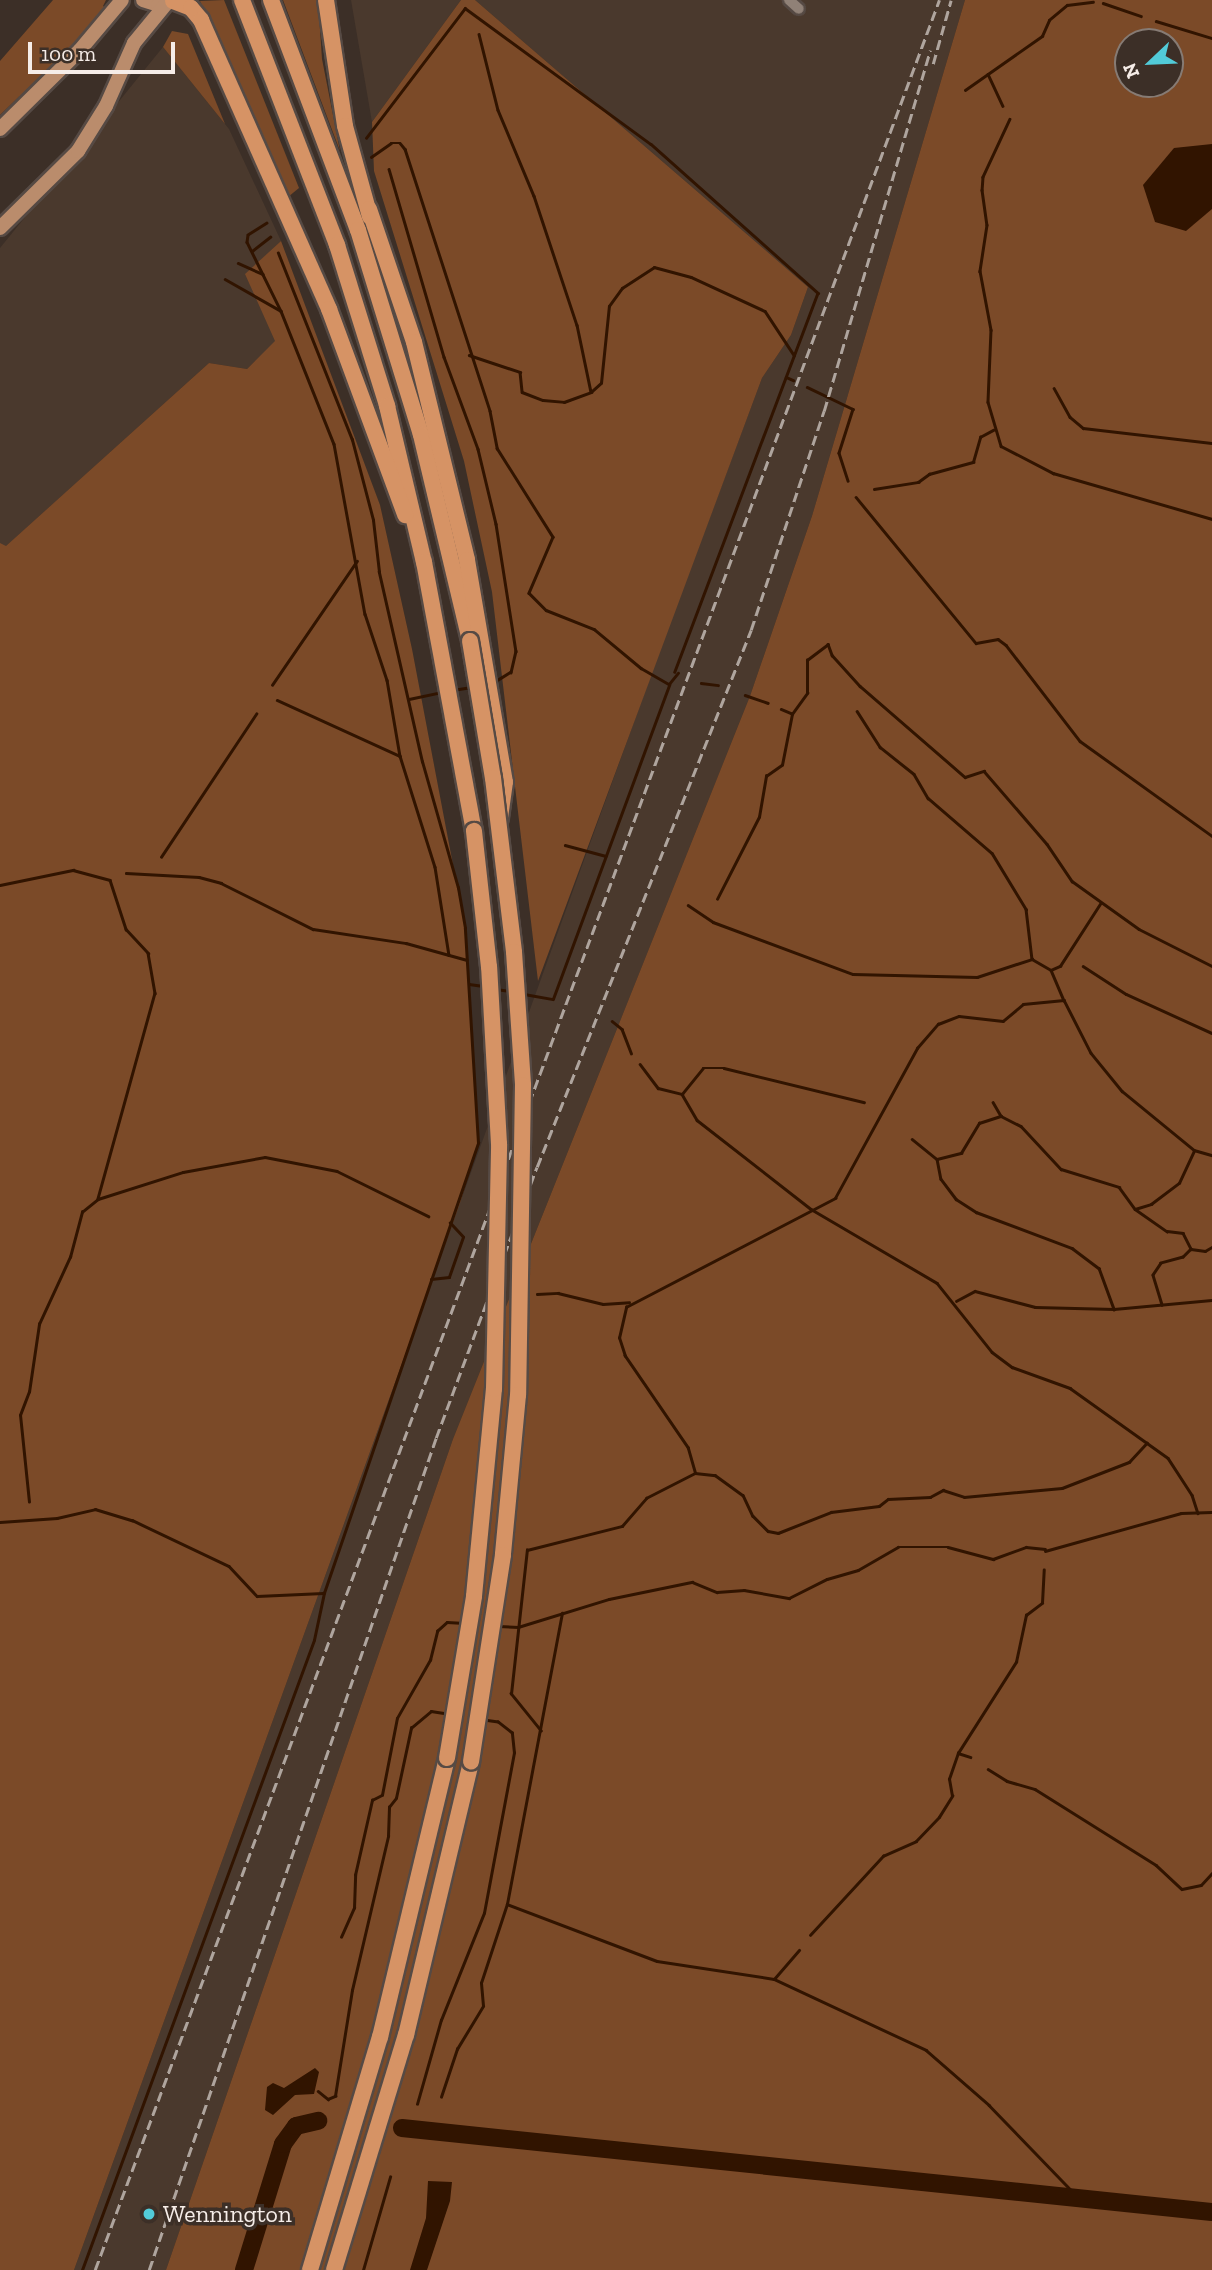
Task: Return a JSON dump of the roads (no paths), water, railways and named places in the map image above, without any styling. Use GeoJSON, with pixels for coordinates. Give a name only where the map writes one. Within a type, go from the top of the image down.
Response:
{"type":"FeatureCollection","features":[{"type":"Feature","properties":{"kind":"highway"},"geometry":{"type":"LineString","coordinates":[[242,0],[337,246],[387,406],[424,562],[474,831],[489,968],[499,1143],[494,1389],[474,1596],[447,1758],[380,2037],[310,2270]]}},
{"type":"Feature","properties":{"kind":"highway"},"geometry":{"type":"LineString","coordinates":[[271,0],[358,230],[421,435],[476,640]]}},
{"type":"Feature","properties":{"kind":"highway"},"geometry":{"type":"LineString","coordinates":[[326,0],[345,127],[399,323],[421,435]]}},
{"type":"Feature","properties":{"kind":"highway"},"geometry":{"type":"LineString","coordinates":[[171,2],[191,8],[212,45],[330,309],[424,562]]}},
{"type":"Feature","properties":{"kind":"highway"},"geometry":{"type":"LineString","coordinates":[[334,2270],[406,2035],[471,1762],[503,1555],[521,1288],[523,1085],[499,828],[476,640],[439,439],[414,342],[369,209]]}},
{"type":"Feature","properties":{"kind":"main road"},"geometry":{"type":"LineString","coordinates":[[0,129],[80,50],[122,0]]}},
{"type":"Feature","properties":{"kind":"main road"},"geometry":{"type":"LineString","coordinates":[[142,0],[171,2]]}},
{"type":"Feature","properties":{"kind":"main road"},"geometry":{"type":"LineString","coordinates":[[0,228],[78,151],[106,106],[134,43],[171,2]]}},
{"type":"Feature","properties":{"kind":"street"},"geometry":{"type":"LineString","coordinates":[[789,0],[799,9]]}},
{"type":"Feature","properties":{"kind":"waterway"},"geometry":{"type":"LineString","coordinates":[[965,90],[1042,36],[1049,20],[1067,5],[1093,2]]}},
{"type":"Feature","properties":{"kind":"waterway"},"geometry":{"type":"LineString","coordinates":[[1103,3],[1141,16]]}},
{"type":"Feature","properties":{"kind":"waterway"},"geometry":{"type":"LineString","coordinates":[[366,138],[465,8],[651,144],[818,293],[675,672]]}},
{"type":"Feature","properties":{"kind":"waterway"},"geometry":{"type":"LineString","coordinates":[[1156,21],[1212,38]]}},
{"type":"Feature","properties":{"kind":"waterway"},"geometry":{"type":"LineString","coordinates":[[479,34],[498,110],[534,196],[577,325],[591,392]]}},
{"type":"Feature","properties":{"kind":"waterway"},"geometry":{"type":"LineString","coordinates":[[988,74],[1003,106]]}},
{"type":"Feature","properties":{"kind":"waterway"},"geometry":{"type":"LineString","coordinates":[[1010,119],[983,177],[982,190],[987,225],[980,271],[991,330],[988,402],[1001,446],[1053,473],[1212,519]]}},
{"type":"Feature","properties":{"kind":"waterway"},"geometry":{"type":"LineString","coordinates":[[371,157],[391,143],[400,143],[405,149],[490,411],[497,448],[553,537],[529,593],[546,610],[594,629],[641,668],[669,684],[678,673]]}},
{"type":"Feature","properties":{"kind":"waterway"},"geometry":{"type":"LineString","coordinates":[[389,169],[444,357],[478,449],[496,524],[516,651],[511,672],[495,682]]}},
{"type":"Feature","properties":{"kind":"waterway"},"geometry":{"type":"LineString","coordinates":[[267,223],[248,235],[247,242],[281,311]]}},
{"type":"Feature","properties":{"kind":"waterway"},"geometry":{"type":"LineString","coordinates":[[252,251],[270,237]]}},
{"type":"Feature","properties":{"kind":"waterway"},"geometry":{"type":"LineString","coordinates":[[82,2270],[314,1640],[324,1593],[478,1143],[465,928],[458,888],[422,762],[379,572],[373,520],[352,440],[278,253]]}},
{"type":"Feature","properties":{"kind":"waterway"},"geometry":{"type":"LineString","coordinates":[[238,263],[263,274]]}},
{"type":"Feature","properties":{"kind":"waterway"},"geometry":{"type":"LineString","coordinates":[[469,355],[520,372],[522,392],[543,400],[564,402],[591,392],[601,383],[609,306],[622,288],[654,267],[691,277],[765,311],[794,355]]}},
{"type":"Feature","properties":{"kind":"waterway"},"geometry":{"type":"LineString","coordinates":[[225,279],[281,311],[334,444],[365,614],[387,680],[400,756],[435,867],[449,955]]}},
{"type":"Feature","properties":{"kind":"waterway"},"geometry":{"type":"LineString","coordinates":[[786,377],[793,380]]}},
{"type":"Feature","properties":{"kind":"waterway"},"geometry":{"type":"LineString","coordinates":[[807,387],[853,409],[839,453],[848,481]]}},
{"type":"Feature","properties":{"kind":"waterway"},"geometry":{"type":"LineString","coordinates":[[1054,388],[1070,417],[1083,428],[1212,443]]}},
{"type":"Feature","properties":{"kind":"waterway"},"geometry":{"type":"LineString","coordinates":[[874,489],[918,482],[929,474],[973,462],[980,437],[993,430]]}},
{"type":"Feature","properties":{"kind":"waterway"},"geometry":{"type":"LineString","coordinates":[[856,497],[976,643],[998,639],[1006,645],[1080,741],[1212,836]]}},
{"type":"Feature","properties":{"kind":"waterway"},"geometry":{"type":"LineString","coordinates":[[272,685],[357,561]]}},
{"type":"Feature","properties":{"kind":"waterway"},"geometry":{"type":"LineString","coordinates":[[717,899],[759,817],[766,776],[782,765],[792,714],[807,693],[807,660],[828,644],[832,655],[860,686],[965,777],[984,771],[1047,844],[1072,881],[1139,929],[1212,966]]}},
{"type":"Feature","properties":{"kind":"waterway"},"geometry":{"type":"LineString","coordinates":[[701,683],[718,685]]}},
{"type":"Feature","properties":{"kind":"waterway"},"geometry":{"type":"LineString","coordinates":[[524,994],[553,999],[669,685]]}},
{"type":"Feature","properties":{"kind":"waterway"},"geometry":{"type":"LineString","coordinates":[[453,690],[471,687]]}},
{"type":"Feature","properties":{"kind":"waterway"},"geometry":{"type":"LineString","coordinates":[[409,699],[443,692]]}},
{"type":"Feature","properties":{"kind":"waterway"},"geometry":{"type":"LineString","coordinates":[[745,695],[768,703]]}},
{"type":"Feature","properties":{"kind":"waterway"},"geometry":{"type":"LineString","coordinates":[[277,700],[400,756]]}},
{"type":"Feature","properties":{"kind":"waterway"},"geometry":{"type":"LineString","coordinates":[[781,709],[791,713]]}},
{"type":"Feature","properties":{"kind":"waterway"},"geometry":{"type":"LineString","coordinates":[[857,711],[880,747],[914,774],[928,798],[992,853],[1026,909],[1032,959]]}},
{"type":"Feature","properties":{"kind":"waterway"},"geometry":{"type":"LineString","coordinates":[[161,857],[256,714]]}},
{"type":"Feature","properties":{"kind":"waterway"},"geometry":{"type":"LineString","coordinates":[[565,845],[606,856]]}},
{"type":"Feature","properties":{"kind":"waterway"},"geometry":{"type":"LineString","coordinates":[[0,885],[73,870],[110,880],[126,929],[148,953],[155,993],[98,1199]]}},
{"type":"Feature","properties":{"kind":"waterway"},"geometry":{"type":"LineString","coordinates":[[126,873],[199,877],[221,883],[313,929],[406,943],[467,960]]}},
{"type":"Feature","properties":{"kind":"waterway"},"geometry":{"type":"LineString","coordinates":[[1051,970],[1060,966],[1100,904]]}},
{"type":"Feature","properties":{"kind":"waterway"},"geometry":{"type":"LineString","coordinates":[[688,905],[713,922],[853,974],[977,977],[1032,959],[1051,970],[1064,1000]]}},
{"type":"Feature","properties":{"kind":"waterway"},"geometry":{"type":"LineString","coordinates":[[1083,966],[1126,994],[1212,1033]]}},
{"type":"Feature","properties":{"kind":"waterway"},"geometry":{"type":"LineString","coordinates":[[469,984],[483,986]]}},
{"type":"Feature","properties":{"kind":"waterway"},"geometry":{"type":"LineString","coordinates":[[496,989],[511,991]]}},
{"type":"Feature","properties":{"kind":"waterway"},"geometry":{"type":"LineString","coordinates":[[695,1473],[688,1448],[625,1356],[619,1338],[626,1307],[835,1198],[917,1048],[938,1024],[959,1016],[1003,1021],[1023,1004],[1064,1000],[1091,1053],[1122,1091],[1194,1150],[1212,1155]]}},
{"type":"Feature","properties":{"kind":"waterway"},"geometry":{"type":"LineString","coordinates":[[612,1021],[622,1029],[631,1053]]}},
{"type":"Feature","properties":{"kind":"waterway"},"geometry":{"type":"LineString","coordinates":[[640,1064],[658,1088],[682,1094],[697,1120],[811,1209],[937,1283],[992,1352],[1012,1367],[1070,1388],[1168,1458],[1192,1495],[1198,1513]]}},
{"type":"Feature","properties":{"kind":"waterway"},"geometry":{"type":"LineString","coordinates":[[682,1094],[703,1068],[724,1068],[864,1102]]}},
{"type":"Feature","properties":{"kind":"waterway"},"geometry":{"type":"LineString","coordinates":[[993,1102],[1001,1116],[1021,1126],[1061,1169],[1119,1187],[1135,1209],[1167,1231],[1183,1233],[1191,1249],[1183,1257],[1161,1263],[1153,1275],[1162,1305]]}},
{"type":"Feature","properties":{"kind":"waterway"},"geometry":{"type":"LineString","coordinates":[[937,1159],[961,1153],[979,1123],[1001,1116]]}},
{"type":"Feature","properties":{"kind":"waterway"},"geometry":{"type":"LineString","coordinates":[[912,1139],[937,1159],[941,1179],[956,1199],[976,1212],[1072,1248],[1099,1268],[1114,1309]]}},
{"type":"Feature","properties":{"kind":"waterway"},"geometry":{"type":"LineString","coordinates":[[1135,1209],[1151,1204],[1179,1183],[1194,1151]]}},
{"type":"Feature","properties":{"kind":"waterway"},"geometry":{"type":"LineString","coordinates":[[29,1502],[20,1415],[29,1392],[39,1324],[70,1257],[82,1212],[98,1199],[183,1172],[265,1157],[337,1171],[428,1216]]}},
{"type":"Feature","properties":{"kind":"waterway"},"geometry":{"type":"LineString","coordinates":[[431,1279],[449,1277],[463,1237],[450,1223]]}},
{"type":"Feature","properties":{"kind":"waterway"},"geometry":{"type":"LineString","coordinates":[[1191,1249],[1205,1251],[1212,1247]]}},
{"type":"Feature","properties":{"kind":"waterway"},"geometry":{"type":"LineString","coordinates":[[956,1301],[975,1291],[1035,1307],[1114,1309],[1212,1300]]}},
{"type":"Feature","properties":{"kind":"waterway"},"geometry":{"type":"LineString","coordinates":[[537,1294],[558,1293],[603,1304],[629,1302]]}},
{"type":"Feature","properties":{"kind":"waterway"},"geometry":{"type":"LineString","coordinates":[[541,1731],[511,1694],[527,1550],[622,1526],[646,1498],[695,1473],[715,1475],[743,1495],[753,1516],[768,1531],[778,1533],[831,1512],[879,1506],[888,1499],[930,1497],[943,1490],[964,1497],[1062,1488],[1129,1462],[1147,1443]]}},
{"type":"Feature","properties":{"kind":"waterway"},"geometry":{"type":"LineString","coordinates":[[0,1522],[57,1518],[95,1509],[132,1520],[229,1566],[257,1596],[323,1593]]}},
{"type":"Feature","properties":{"kind":"waterway"},"geometry":{"type":"LineString","coordinates":[[1045,1551],[1181,1513],[1212,1512]]}},
{"type":"Feature","properties":{"kind":"waterway"},"geometry":{"type":"LineString","coordinates":[[498,1626],[518,1627],[609,1599],[692,1582],[717,1592],[744,1590],[789,1598],[827,1579],[858,1570],[898,1547],[948,1547],[993,1559],[1026,1547],[1045,1549]]}},
{"type":"Feature","properties":{"kind":"waterway"},"geometry":{"type":"LineString","coordinates":[[810,1935],[883,1856],[916,1841],[939,1817],[952,1796],[949,1779],[958,1753],[1016,1662],[1026,1615],[1042,1603],[1044,1570]]}},
{"type":"Feature","properties":{"kind":"waterway"},"geometry":{"type":"LineString","coordinates":[[441,2097],[457,2049],[483,2006],[481,1983],[507,1904],[562,1613]]}},
{"type":"Feature","properties":{"kind":"waterway"},"geometry":{"type":"LineString","coordinates":[[341,1937],[354,1908],[355,1875],[372,1800],[382,1795],[397,1718],[430,1660],[437,1631],[447,1622],[464,1623]]}},
{"type":"Feature","properties":{"kind":"waterway"},"geometry":{"type":"LineString","coordinates":[[318,2091],[328,2099],[335,2096],[352,1990],[388,1836],[389,1807],[396,1798],[411,1728],[431,1711],[450,1714]]}},
{"type":"Feature","properties":{"kind":"waterway"},"geometry":{"type":"LineString","coordinates":[[417,2104],[441,2020],[484,1913],[514,1753],[512,1733],[498,1722],[484,1720]]}},
{"type":"Feature","properties":{"kind":"waterway"},"geometry":{"type":"LineString","coordinates":[[958,1753],[970,1757]]}},
{"type":"Feature","properties":{"kind":"waterway"},"geometry":{"type":"LineString","coordinates":[[988,1769],[1007,1781],[1035,1789],[1156,1865],[1182,1889],[1201,1885],[1212,1873]]}},
{"type":"Feature","properties":{"kind":"waterway"},"geometry":{"type":"LineString","coordinates":[[507,1904],[657,1961],[774,1979],[926,2050],[989,2105],[1076,2195]]}},
{"type":"Feature","properties":{"kind":"waterway"},"geometry":{"type":"LineString","coordinates":[[774,1979],[799,1950]]}},
{"type":"Feature","properties":{"kind":"waterway"},"geometry":{"type":"LineString","coordinates":[[244,2270],[283,2144],[296,2126],[318,2121]]}},
{"type":"Feature","properties":{"kind":"waterway"},"geometry":{"type":"LineString","coordinates":[[402,2128],[1212,2212]]}},
{"type":"Feature","properties":{"kind":"waterway"},"geometry":{"type":"LineString","coordinates":[[363,2270],[390,2177]]}},
{"type":"Feature","properties":{"kind":"railway"},"geometry":{"type":"LineString","coordinates":[[95,2270],[939,0]]}},
{"type":"Feature","properties":{"kind":"railway"},"geometry":{"type":"LineString","coordinates":[[933,64],[951,0]]}},
{"type":"Feature","properties":{"kind":"railway"},"geometry":{"type":"LineString","coordinates":[[149,2270],[436,1438],[537,1167],[751,630],[824,411],[930,50]]}},
{"type":"Feature","properties":{"kind":"place","name":"Wennington"},"geometry":{"type":"Point","coordinates":[149,2214]}}]}
